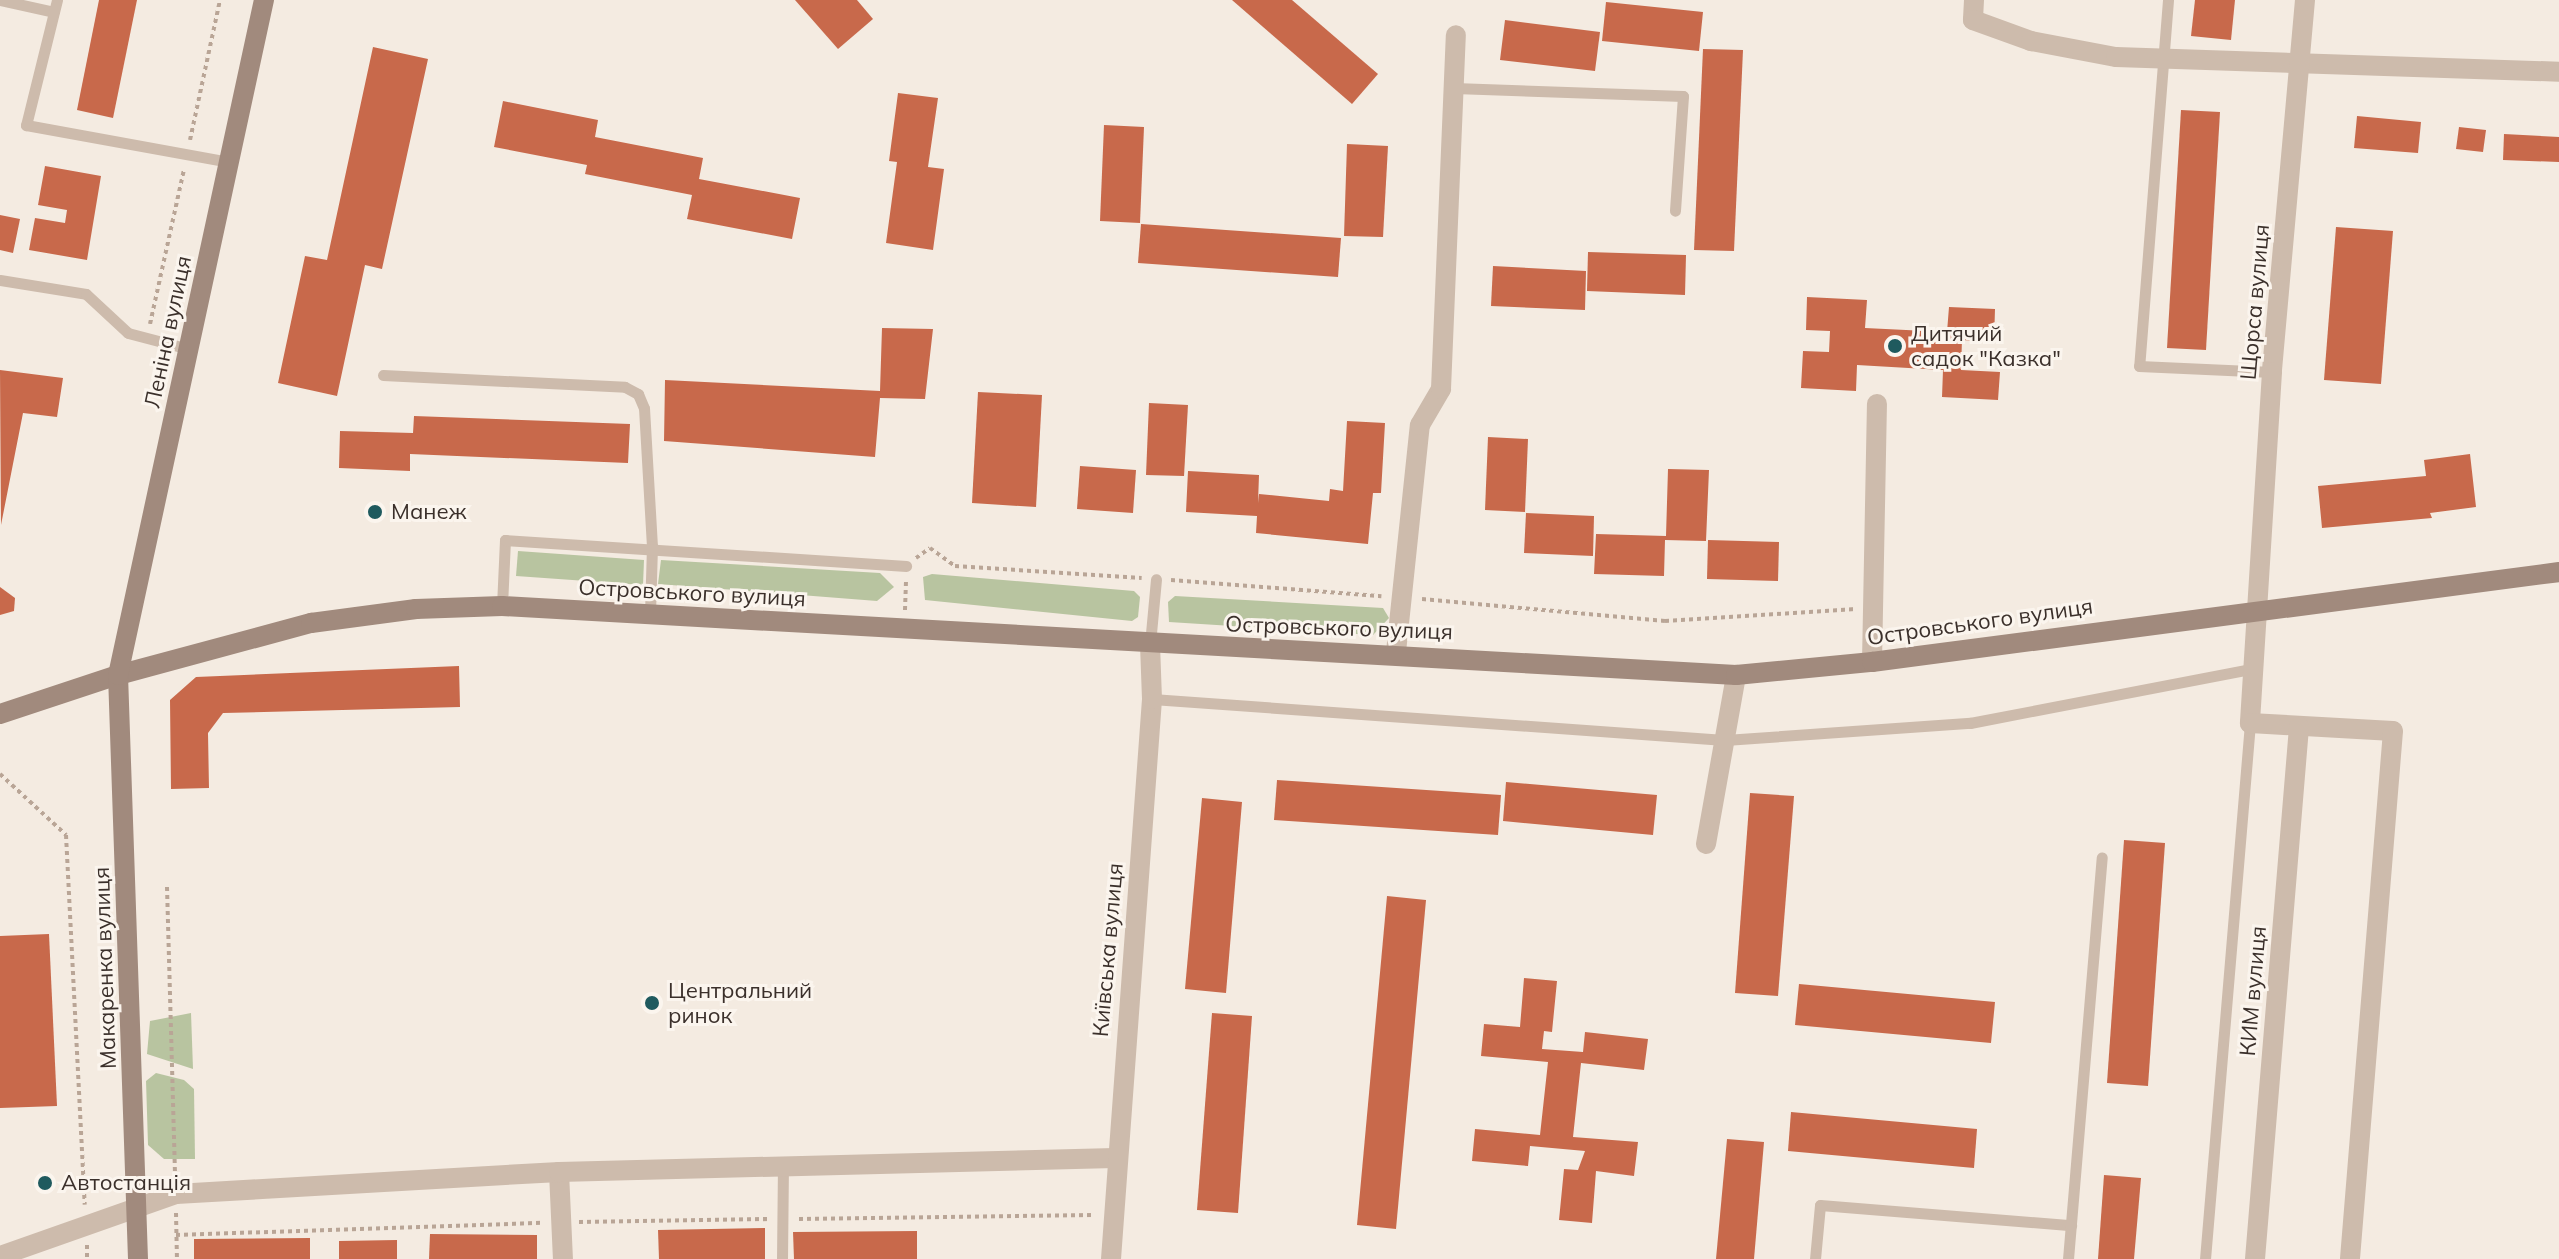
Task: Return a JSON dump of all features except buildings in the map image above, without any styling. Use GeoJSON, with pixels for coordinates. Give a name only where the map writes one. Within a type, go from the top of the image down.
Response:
{"type":"FeatureCollection","features":[{"type":"Feature","properties":{"kind":"main road","name":"Леніна вулиця"},"geometry":{"type":"LineString","coordinates":[[118,675],[264,0]]}},
{"type":"Feature","properties":{"kind":"main road","name":"Островського вулиця"},"geometry":{"type":"LineString","coordinates":[[0,714],[118,675],[311,623],[416,609],[502,606],[1150,645],[1396,652],[1736,675],[1872,662],[2256,608],[2559,572]]}},
{"type":"Feature","properties":{"kind":"main road","name":"Макаренка вулиця"},"geometry":{"type":"LineString","coordinates":[[118,675],[138,1259]]}},
{"type":"Feature","properties":{"kind":"street"},"geometry":{"type":"LineString","coordinates":[[1974,0],[1973,20],[2031,41],[2116,57],[2559,72]]}},
{"type":"Feature","properties":{"kind":"street","name":"Щорса вулиця"},"geometry":{"type":"LineString","coordinates":[[2250,723],[2250,669],[2272,372],[2305,0]]}},
{"type":"Feature","properties":{"kind":"street"},"geometry":{"type":"LineString","coordinates":[[1396,652],[1420,425],[1441,389],[1456,35]]}},
{"type":"Feature","properties":{"kind":"street"},"geometry":{"type":"LineString","coordinates":[[1872,662],[1877,404]]}},
{"type":"Feature","properties":{"kind":"street","name":"Київська вулиця"},"geometry":{"type":"LineString","coordinates":[[1111,1259],[1115,1158],[1152,699],[1150,645]]}},
{"type":"Feature","properties":{"kind":"street"},"geometry":{"type":"LineString","coordinates":[[1706,844],[1736,675]]}},
{"type":"Feature","properties":{"kind":"street"},"geometry":{"type":"LineString","coordinates":[[2250,723],[2393,731],[2350,1259]]}},
{"type":"Feature","properties":{"kind":"street","name":"КИМ вулиця"},"geometry":{"type":"LineString","coordinates":[[2255,1259],[2299,727]]}},
{"type":"Feature","properties":{"kind":"street"},"geometry":{"type":"LineString","coordinates":[[0,1256],[137,1204],[176,1194],[559,1172],[1115,1158]]}},
{"type":"Feature","properties":{"kind":"street"},"geometry":{"type":"LineString","coordinates":[[559,1172],[563,1259]]}},
{"type":"Feature","properties":{"kind":"lane"},"geometry":{"type":"LineString","coordinates":[[0,0],[55,6],[26,125],[229,162]]}},
{"type":"Feature","properties":{"kind":"lane"},"geometry":{"type":"LineString","coordinates":[[2168,0],[2139,366],[2272,372]]}},
{"type":"Feature","properties":{"kind":"lane"},"geometry":{"type":"LineString","coordinates":[[1454,88],[1683,96],[1675,211]]}},
{"type":"Feature","properties":{"kind":"lane"},"geometry":{"type":"LineString","coordinates":[[0,280],[86,294],[128,333],[189,349]]}},
{"type":"Feature","properties":{"kind":"lane"},"geometry":{"type":"LineString","coordinates":[[383,375],[625,387],[638,394],[644,408],[652,546],[650,615]]}},
{"type":"Feature","properties":{"kind":"lane"},"geometry":{"type":"LineString","coordinates":[[502,606],[505,540],[652,546],[906,566]]}},
{"type":"Feature","properties":{"kind":"lane"},"geometry":{"type":"LineString","coordinates":[[1150,645],[1156,579]]}},
{"type":"Feature","properties":{"kind":"lane"},"geometry":{"type":"LineString","coordinates":[[1152,699],[1725,740],[1970,723],[2250,669]]}},
{"type":"Feature","properties":{"kind":"lane"},"geometry":{"type":"LineString","coordinates":[[2205,1259],[2250,723]]}},
{"type":"Feature","properties":{"kind":"lane"},"geometry":{"type":"LineString","coordinates":[[2068,1259],[2102,857]]}},
{"type":"Feature","properties":{"kind":"lane"},"geometry":{"type":"LineString","coordinates":[[782,1259],[783,1166]]}},
{"type":"Feature","properties":{"kind":"lane"},"geometry":{"type":"LineString","coordinates":[[1815,1259],[1820,1205],[2071,1225]]}},
{"type":"Feature","properties":{"kind":"path"},"geometry":{"type":"LineString","coordinates":[[904,628],[906,566],[930,548],[955,566],[1403,597],[1665,621],[1872,608]]}},
{"type":"Feature","properties":{"kind":"path"},"geometry":{"type":"LineString","coordinates":[[0,774],[66,835],[87,1259]]}},
{"type":"Feature","properties":{"kind":"path"},"geometry":{"type":"LineString","coordinates":[[167,887],[177,1259]]}},
{"type":"Feature","properties":{"kind":"path"},"geometry":{"type":"LineString","coordinates":[[176,1235],[562,1223],[1113,1214]]}},
{"type":"Feature","properties":{"kind":"green space"},"geometry":{"type":"Polygon","coordinates":[[[518,551],[644,560],[643,585],[516,576],[518,551]]]}},
{"type":"Feature","properties":{"kind":"green space"},"geometry":{"type":"Polygon","coordinates":[[[661,560],[880,573],[894,587],[877,601],[658,584],[661,560]]]}},
{"type":"Feature","properties":{"kind":"green space"},"geometry":{"type":"Polygon","coordinates":[[[932,574],[1134,591],[1140,597],[1138,617],[1132,621],[925,600],[923,577],[932,574]]]}},
{"type":"Feature","properties":{"kind":"green space"},"geometry":{"type":"Polygon","coordinates":[[[1175,596],[1383,608],[1389,618],[1373,635],[1169,622],[1168,602],[1175,596]]]}},
{"type":"Feature","properties":{"kind":"green space"},"geometry":{"type":"Polygon","coordinates":[[[191,1013],[193,1069],[147,1054],[150,1021],[191,1013]]]}},
{"type":"Feature","properties":{"kind":"green space"},"geometry":{"type":"Polygon","coordinates":[[[156,1073],[184,1080],[194,1089],[195,1159],[164,1159],[148,1145],[146,1081],[156,1073]]]}},
{"type":"Feature","properties":{"kind":"place","name":"Дитячий садок \"Казка\""},"geometry":{"type":"Point","coordinates":[1895,346]}},
{"type":"Feature","properties":{"kind":"place","name":"Манеж"},"geometry":{"type":"Point","coordinates":[375,512]}},
{"type":"Feature","properties":{"kind":"place","name":"Центральний ринок"},"geometry":{"type":"Point","coordinates":[652,1003]}},
{"type":"Feature","properties":{"kind":"place","name":"Автостанція"},"geometry":{"type":"Point","coordinates":[45,1183]}}]}
